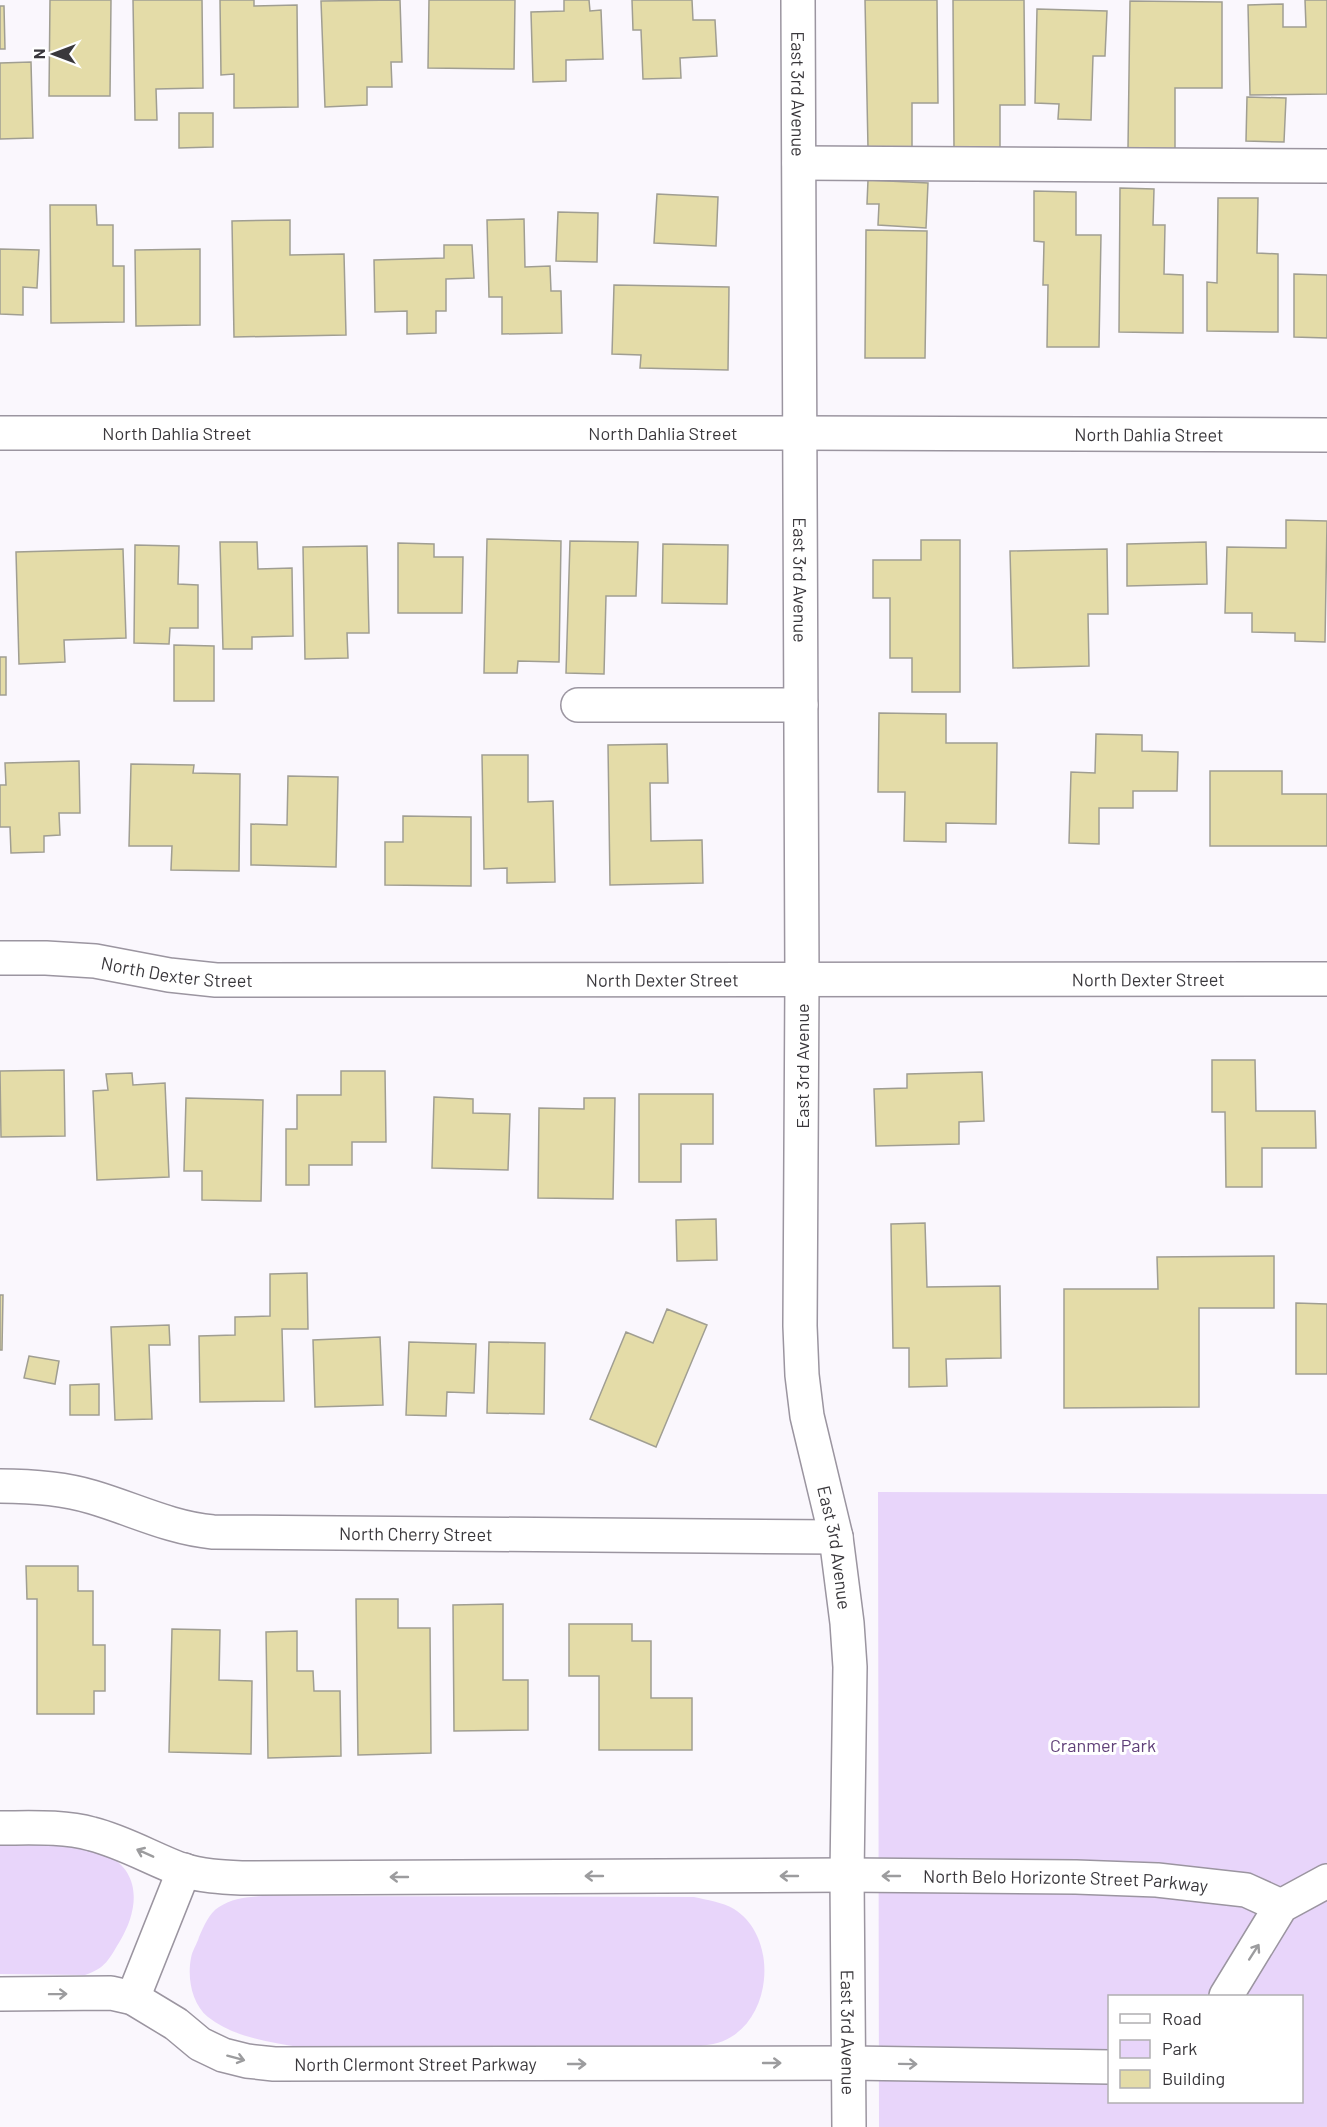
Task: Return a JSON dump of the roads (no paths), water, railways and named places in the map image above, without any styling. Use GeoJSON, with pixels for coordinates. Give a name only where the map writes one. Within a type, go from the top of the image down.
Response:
{"type":"FeatureCollection","features":[{"type":"Feature","properties":{"kind":"street","name":"East 3rd Avenue"},"geometry":{"type":"LineString","coordinates":[[798,0],[802,1375],[809,1428],[837,1537],[847,1623],[849,1667],[847,1875],[849,2127]]}},
{"type":"Feature","properties":{"kind":"street"},"geometry":{"type":"LineString","coordinates":[[799,163],[1327,166]]}},
{"type":"Feature","properties":{"kind":"street","name":"North Dahlia Street"},"geometry":{"type":"LineString","coordinates":[[0,433],[1327,435]]}},
{"type":"Feature","properties":{"kind":"street"},"geometry":{"type":"LineString","coordinates":[[578,705],[801,705]]}},
{"type":"Feature","properties":{"kind":"street","name":"North Dexter Street"},"geometry":{"type":"LineString","coordinates":[[0,958],[95,961],[169,975],[216,980],[1327,979]]}},
{"type":"Feature","properties":{"kind":"street","name":"North Cherry Street"},"geometry":{"type":"LineString","coordinates":[[0,1486],[67,1491],[93,1497],[169,1524],[213,1532],[837,1537]]}},
{"type":"Feature","properties":{"kind":"street"},"geometry":{"type":"LineString","coordinates":[[0,1828],[59,1829],[90,1833],[119,1842],[184,1870],[212,1876],[242,1878],[847,1875]]}},
{"type":"Feature","properties":{"kind":"street"},"geometry":{"type":"LineString","coordinates":[[133,1998],[184,1870]]}},
{"type":"Feature","properties":{"kind":"street","name":"North Belo Horizonte Street Parkway"},"geometry":{"type":"LineString","coordinates":[[847,1875],[1157,1880],[1246,1890],[1281,1906]]}},
{"type":"Feature","properties":{"kind":"street"},"geometry":{"type":"LineString","coordinates":[[1227,1995],[1281,1906],[1327,1881]]}},
{"type":"Feature","properties":{"kind":"street","name":"North Clermont Street Parkway"},"geometry":{"type":"LineString","coordinates":[[0,1994],[111,1993],[133,1998],[176,2024],[200,2044],[248,2061],[274,2064],[849,2063]]}},
{"type":"Feature","properties":{"kind":"street"},"geometry":{"type":"LineString","coordinates":[[849,2063],[1108,2067]]}},
{"type":"Feature","properties":{"kind":"park label","name":"Cranmer Park"},"geometry":{"type":"Point","coordinates":[1103,1745]}}]}
